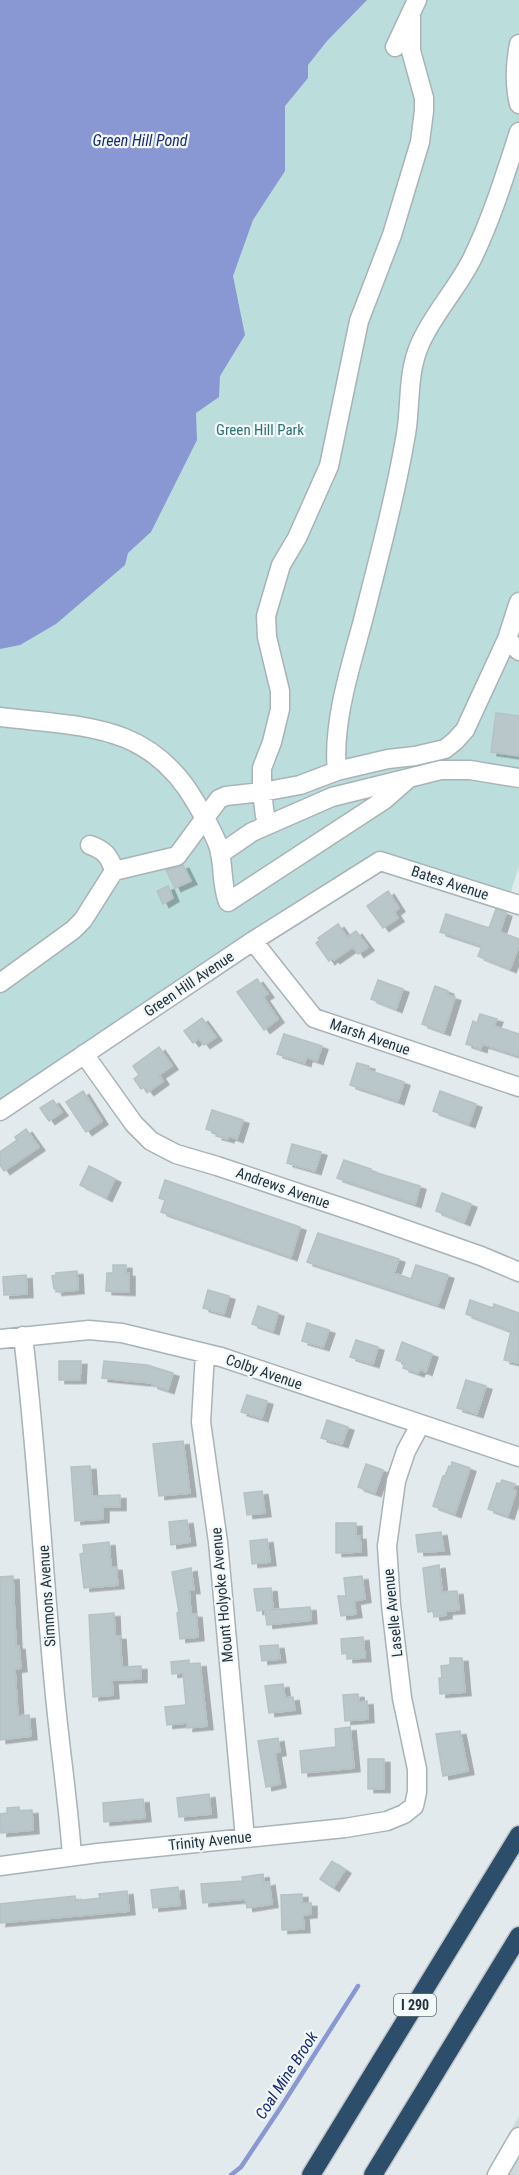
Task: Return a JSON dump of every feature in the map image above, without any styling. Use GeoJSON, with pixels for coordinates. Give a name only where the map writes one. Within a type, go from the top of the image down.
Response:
{"type":"FeatureCollection","features":[{"type":"Feature","properties":{"kind":"highway","name":"I 290"},"geometry":{"type":"LineString","coordinates":[[311,2175],[519,1835]]}},
{"type":"Feature","properties":{"kind":"highway"},"geometry":{"type":"LineString","coordinates":[[373,2175],[519,1936]]}},
{"type":"Feature","properties":{"kind":"street"},"geometry":{"type":"LineString","coordinates":[[395,47],[414,8]]}},
{"type":"Feature","properties":{"kind":"street"},"geometry":{"type":"LineString","coordinates":[[265,816],[262,768],[272,742],[280,710],[280,691],[267,638],[266,616],[281,565],[297,538],[329,466],[360,321],[395,224],[420,142],[424,98],[411,51],[414,8]]}},
{"type":"Feature","properties":{"kind":"street"},"geometry":{"type":"LineString","coordinates":[[519,44],[515,66],[519,104]]}},
{"type":"Feature","properties":{"kind":"street"},"geometry":{"type":"LineString","coordinates":[[337,771],[335,757],[346,684],[385,532],[406,432],[414,359],[428,329],[471,260],[498,198],[519,132]]}},
{"type":"Feature","properties":{"kind":"street"},"geometry":{"type":"LineString","coordinates":[[0,983],[73,930],[83,920],[114,871],[177,856],[219,799],[300,785],[337,771],[445,748],[455,741],[465,730],[513,645],[519,602]]}},
{"type":"Feature","properties":{"kind":"street"},"geometry":{"type":"LineString","coordinates":[[0,717],[121,735],[158,755],[185,783],[205,818],[220,854],[224,890],[228,902],[384,800],[409,778]]}},
{"type":"Feature","properties":{"kind":"street"},"geometry":{"type":"LineString","coordinates":[[220,854],[252,832],[332,797],[441,770],[460,770],[519,778]]}},
{"type":"Feature","properties":{"kind":"street"},"geometry":{"type":"LineString","coordinates":[[90,845],[102,849],[108,855],[114,871]]}},
{"type":"Feature","properties":{"kind":"street","name":"Bates Avenue"},"geometry":{"type":"LineString","coordinates":[[380,861],[519,905]]}},
{"type":"Feature","properties":{"kind":"street","name":"Green Hill Avenue"},"geometry":{"type":"LineString","coordinates":[[0,1111],[253,941],[380,861]]}},
{"type":"Feature","properties":{"kind":"street","name":"Marsh Avenue"},"geometry":{"type":"LineString","coordinates":[[253,941],[314,1018],[519,1087]]}},
{"type":"Feature","properties":{"kind":"street","name":"Andrews Avenue"},"geometry":{"type":"LineString","coordinates":[[84,1054],[134,1124],[151,1141],[176,1154],[364,1215],[481,1256],[519,1272]]}},
{"type":"Feature","properties":{"kind":"street","name":"Colby Avenue"},"geometry":{"type":"LineString","coordinates":[[0,1339],[89,1330],[122,1333],[205,1353],[519,1457]]}},
{"type":"Feature","properties":{"kind":"street","name":"Simmons Avenue"},"geometry":{"type":"LineString","coordinates":[[23,1336],[47,1581],[54,1686],[72,1856]]}},
{"type":"Feature","properties":{"kind":"street","name":"Mount Holyoke Avenue"},"geometry":{"type":"LineString","coordinates":[[205,1353],[201,1422],[216,1521],[245,1838]]}},
{"type":"Feature","properties":{"kind":"street","name":"Laselle Avenue"},"geometry":{"type":"LineString","coordinates":[[415,1805],[417,1769],[401,1689],[387,1546],[396,1481],[406,1451],[420,1425]]}},
{"type":"Feature","properties":{"kind":"street","name":"Trinity Avenue"},"geometry":{"type":"LineString","coordinates":[[0,1866],[72,1856],[310,1832],[387,1821],[404,1814],[415,1805]]}},
{"type":"Feature","properties":{"kind":"street"},"geometry":{"type":"LineString","coordinates":[[497,2175],[519,2137]]}},
{"type":"Feature","properties":{"kind":"shaded area"},"geometry":{"type":"Polygon","coordinates":[[[519,2116],[519,2175],[485,2175],[519,2116]]]}},
{"type":"Feature","properties":{"kind":"green space","name":"Green Hill Park"},"geometry":{"type":"Polygon","coordinates":[[[0,0],[519,0],[519,866],[508,901],[380,861],[0,1111],[0,0]]]}},
{"type":"Feature","properties":{"kind":"water","name":"Green Hill Pond"},"geometry":{"type":"Polygon","coordinates":[[[0,0],[367,0],[327,41],[308,65],[308,78],[285,106],[285,171],[253,220],[233,276],[245,335],[220,376],[219,397],[196,413],[197,440],[151,532],[128,553],[125,565],[56,624],[20,645],[0,649],[0,0]]]}},
{"type":"Feature","properties":{"kind":"building"},"geometry":{"type":"Polygon","coordinates":[[[496,713],[519,716],[519,756],[491,752],[496,713]]]}},
{"type":"Feature","properties":{"kind":"building"},"geometry":{"type":"Polygon","coordinates":[[[183,865],[191,881],[175,888],[166,870],[183,865]]]}},
{"type":"Feature","properties":{"kind":"building"},"geometry":{"type":"Polygon","coordinates":[[[168,886],[173,898],[163,904],[157,891],[168,886]]]}},
{"type":"Feature","properties":{"kind":"building"},"geometry":{"type":"Polygon","coordinates":[[[388,891],[399,908],[394,912],[398,918],[383,928],[367,906],[388,891]]]}},
{"type":"Feature","properties":{"kind":"building"},"geometry":{"type":"Polygon","coordinates":[[[496,909],[506,913],[500,932],[519,939],[519,946],[510,969],[478,956],[482,946],[440,932],[446,914],[489,928],[496,909]]]}},
{"type":"Feature","properties":{"kind":"building"},"geometry":{"type":"Polygon","coordinates":[[[338,924],[347,937],[356,931],[368,947],[358,954],[353,947],[329,961],[316,943],[320,940],[318,938],[338,924]]]}},
{"type":"Feature","properties":{"kind":"building"},"geometry":{"type":"Polygon","coordinates":[[[257,979],[268,994],[263,997],[278,1019],[264,1030],[237,992],[257,979]]]}},
{"type":"Feature","properties":{"kind":"building"},"geometry":{"type":"Polygon","coordinates":[[[378,980],[403,989],[396,1009],[371,999],[378,980]]]}},
{"type":"Feature","properties":{"kind":"building"},"geometry":{"type":"Polygon","coordinates":[[[435,986],[448,991],[447,995],[455,997],[444,1032],[422,1024],[435,986]]]}},
{"type":"Feature","properties":{"kind":"building"},"geometry":{"type":"Polygon","coordinates":[[[480,1014],[497,1019],[494,1026],[519,1034],[519,1056],[482,1044],[481,1049],[466,1044],[473,1021],[477,1023],[480,1014]]]}},
{"type":"Feature","properties":{"kind":"building"},"geometry":{"type":"Polygon","coordinates":[[[202,1018],[216,1037],[204,1045],[199,1038],[193,1043],[184,1031],[202,1018]]]}},
{"type":"Feature","properties":{"kind":"building"},"geometry":{"type":"Polygon","coordinates":[[[284,1034],[322,1046],[317,1061],[306,1057],[305,1063],[277,1054],[284,1034]]]}},
{"type":"Feature","properties":{"kind":"building"},"geometry":{"type":"Polygon","coordinates":[[[159,1047],[172,1066],[159,1075],[163,1081],[148,1092],[144,1087],[141,1089],[134,1079],[139,1075],[133,1066],[159,1047]]]}},
{"type":"Feature","properties":{"kind":"building"},"geometry":{"type":"Polygon","coordinates":[[[357,1063],[369,1066],[368,1070],[404,1082],[398,1101],[350,1085],[357,1063]]]}},
{"type":"Feature","properties":{"kind":"building"},"geometry":{"type":"Polygon","coordinates":[[[83,1091],[102,1121],[86,1132],[66,1102],[83,1091]]]}},
{"type":"Feature","properties":{"kind":"building"},"geometry":{"type":"Polygon","coordinates":[[[440,1091],[476,1104],[469,1124],[433,1111],[440,1091]]]}},
{"type":"Feature","properties":{"kind":"building"},"geometry":{"type":"Polygon","coordinates":[[[53,1100],[62,1112],[49,1121],[40,1108],[53,1100]]]}},
{"type":"Feature","properties":{"kind":"building"},"geometry":{"type":"Polygon","coordinates":[[[212,1110],[243,1120],[237,1139],[229,1136],[228,1139],[216,1136],[217,1133],[206,1129],[212,1110]]]}},
{"type":"Feature","properties":{"kind":"building"},"geometry":{"type":"Polygon","coordinates":[[[26,1129],[39,1147],[4,1171],[0,1165],[0,1152],[17,1140],[15,1137],[26,1129]]]}},
{"type":"Feature","properties":{"kind":"building"},"geometry":{"type":"Polygon","coordinates":[[[292,1144],[321,1152],[315,1171],[287,1163],[292,1144]]]}},
{"type":"Feature","properties":{"kind":"building"},"geometry":{"type":"Polygon","coordinates":[[[344,1160],[420,1186],[415,1204],[337,1178],[344,1160]]]}},
{"type":"Feature","properties":{"kind":"building"},"geometry":{"type":"Polygon","coordinates":[[[89,1166],[115,1179],[106,1198],[80,1185],[89,1166]]]}},
{"type":"Feature","properties":{"kind":"building"},"geometry":{"type":"Polygon","coordinates":[[[165,1180],[300,1227],[291,1257],[161,1212],[165,1200],[159,1198],[165,1180]]]}},
{"type":"Feature","properties":{"kind":"building"},"geometry":{"type":"Polygon","coordinates":[[[442,1193],[471,1204],[464,1222],[436,1211],[442,1193]]]}},
{"type":"Feature","properties":{"kind":"building"},"geometry":{"type":"Polygon","coordinates":[[[318,1233],[399,1259],[394,1273],[411,1279],[416,1265],[448,1275],[438,1305],[307,1262],[318,1233]]]}},
{"type":"Feature","properties":{"kind":"building"},"geometry":{"type":"Polygon","coordinates":[[[113,1265],[126,1265],[126,1273],[129,1273],[129,1292],[106,1291],[107,1273],[113,1273],[113,1265]]]}},
{"type":"Feature","properties":{"kind":"building"},"geometry":{"type":"Polygon","coordinates":[[[77,1271],[78,1290],[56,1292],[52,1276],[56,1273],[77,1271]]]}},
{"type":"Feature","properties":{"kind":"building"},"geometry":{"type":"Polygon","coordinates":[[[26,1275],[27,1294],[4,1295],[3,1277],[26,1275]]]}},
{"type":"Feature","properties":{"kind":"building"},"geometry":{"type":"Polygon","coordinates":[[[208,1290],[229,1296],[224,1314],[203,1308],[208,1290]]]}},
{"type":"Feature","properties":{"kind":"building"},"geometry":{"type":"Polygon","coordinates":[[[470,1300],[493,1308],[494,1304],[519,1313],[518,1363],[504,1360],[511,1331],[466,1314],[470,1300]]]}},
{"type":"Feature","properties":{"kind":"building"},"geometry":{"type":"Polygon","coordinates":[[[258,1306],[278,1313],[273,1331],[252,1324],[258,1306]]]}},
{"type":"Feature","properties":{"kind":"building"},"geometry":{"type":"Polygon","coordinates":[[[307,1323],[329,1330],[323,1347],[302,1341],[307,1323]]]}},
{"type":"Feature","properties":{"kind":"building"},"geometry":{"type":"Polygon","coordinates":[[[356,1340],[378,1347],[373,1364],[350,1357],[356,1340]]]}},
{"type":"Feature","properties":{"kind":"building"},"geometry":{"type":"Polygon","coordinates":[[[402,1342],[432,1354],[426,1372],[420,1369],[418,1373],[403,1368],[405,1363],[396,1360],[402,1342]]]}},
{"type":"Feature","properties":{"kind":"building"},"geometry":{"type":"Polygon","coordinates":[[[59,1361],[81,1361],[80,1380],[59,1380],[59,1361]]]}},
{"type":"Feature","properties":{"kind":"building"},"geometry":{"type":"Polygon","coordinates":[[[104,1361],[147,1365],[173,1373],[168,1390],[152,1385],[152,1383],[102,1378],[104,1361]]]}},
{"type":"Feature","properties":{"kind":"building"},"geometry":{"type":"Polygon","coordinates":[[[466,1380],[486,1386],[477,1414],[457,1408],[466,1380]]]}},
{"type":"Feature","properties":{"kind":"building"},"geometry":{"type":"Polygon","coordinates":[[[247,1395],[267,1401],[262,1418],[241,1412],[247,1395]]]}},
{"type":"Feature","properties":{"kind":"building"},"geometry":{"type":"Polygon","coordinates":[[[327,1420],[348,1427],[342,1444],[321,1438],[327,1420]]]}},
{"type":"Feature","properties":{"kind":"building"},"geometry":{"type":"Polygon","coordinates":[[[183,1441],[190,1493],[159,1496],[153,1444],[183,1441]]]}},
{"type":"Feature","properties":{"kind":"building"},"geometry":{"type":"Polygon","coordinates":[[[452,1462],[470,1468],[455,1514],[433,1506],[443,1476],[449,1466],[451,1467],[452,1462]]]}},
{"type":"Feature","properties":{"kind":"building"},"geometry":{"type":"Polygon","coordinates":[[[366,1464],[383,1470],[375,1493],[358,1487],[366,1464]]]}},
{"type":"Feature","properties":{"kind":"building"},"geometry":{"type":"Polygon","coordinates":[[[90,1466],[92,1496],[120,1495],[120,1507],[103,1507],[103,1519],[75,1521],[71,1467],[90,1466]]]}},
{"type":"Feature","properties":{"kind":"building"},"geometry":{"type":"Polygon","coordinates":[[[502,1480],[515,1484],[513,1489],[516,1491],[508,1516],[488,1509],[497,1483],[500,1484],[502,1480]]]}},
{"type":"Feature","properties":{"kind":"building"},"geometry":{"type":"Polygon","coordinates":[[[262,1491],[265,1513],[247,1515],[244,1493],[262,1491]]]}},
{"type":"Feature","properties":{"kind":"building"},"geometry":{"type":"Polygon","coordinates":[[[187,1520],[190,1542],[171,1545],[169,1522],[187,1520]]]}},
{"type":"Feature","properties":{"kind":"building"},"geometry":{"type":"Polygon","coordinates":[[[336,1523],[356,1523],[356,1536],[360,1536],[361,1552],[336,1553],[336,1523]]]}},
{"type":"Feature","properties":{"kind":"building"},"geometry":{"type":"Polygon","coordinates":[[[441,1532],[444,1551],[418,1552],[416,1535],[441,1532]]]}},
{"type":"Feature","properties":{"kind":"building"},"geometry":{"type":"Polygon","coordinates":[[[267,1539],[270,1562],[252,1564],[250,1541],[267,1539]]]}},
{"type":"Feature","properties":{"kind":"building"},"geometry":{"type":"Polygon","coordinates":[[[109,1542],[111,1567],[116,1567],[118,1585],[84,1588],[80,1554],[84,1553],[83,1545],[109,1542]]]}},
{"type":"Feature","properties":{"kind":"building"},"geometry":{"type":"Polygon","coordinates":[[[439,1565],[442,1592],[457,1591],[459,1610],[446,1611],[446,1615],[434,1617],[433,1611],[428,1612],[423,1568],[439,1565]]]}},
{"type":"Feature","properties":{"kind":"building"},"geometry":{"type":"Polygon","coordinates":[[[191,1568],[194,1590],[189,1590],[191,1614],[196,1614],[198,1637],[180,1639],[177,1613],[179,1612],[172,1572],[191,1568]]]}},
{"type":"Feature","properties":{"kind":"building"},"geometry":{"type":"Polygon","coordinates":[[[13,1576],[16,1646],[19,1646],[21,1668],[15,1669],[18,1716],[29,1715],[31,1736],[0,1740],[0,1577],[13,1576]]]}},
{"type":"Feature","properties":{"kind":"building"},"geometry":{"type":"Polygon","coordinates":[[[362,1576],[365,1599],[354,1601],[356,1614],[341,1616],[338,1596],[346,1596],[344,1578],[362,1576]]]}},
{"type":"Feature","properties":{"kind":"building"},"geometry":{"type":"Polygon","coordinates":[[[271,1588],[273,1609],[269,1610],[310,1607],[311,1620],[267,1625],[265,1610],[257,1611],[254,1589],[271,1588]]]}},
{"type":"Feature","properties":{"kind":"building"},"geometry":{"type":"Polygon","coordinates":[[[114,1613],[115,1636],[120,1636],[122,1667],[141,1666],[141,1679],[112,1680],[113,1695],[93,1697],[89,1615],[114,1613]]]}},
{"type":"Feature","properties":{"kind":"building"},"geometry":{"type":"Polygon","coordinates":[[[363,1637],[365,1658],[347,1659],[347,1653],[342,1654],[341,1639],[363,1637]]]}},
{"type":"Feature","properties":{"kind":"building"},"geometry":{"type":"Polygon","coordinates":[[[278,1645],[280,1659],[262,1661],[260,1646],[278,1645]]]}},
{"type":"Feature","properties":{"kind":"building"},"geometry":{"type":"Polygon","coordinates":[[[450,1658],[462,1658],[465,1692],[440,1694],[441,1666],[450,1665],[450,1658]]]}},
{"type":"Feature","properties":{"kind":"building"},"geometry":{"type":"Polygon","coordinates":[[[189,1660],[189,1664],[200,1663],[207,1726],[187,1728],[187,1723],[167,1725],[165,1707],[186,1705],[183,1673],[172,1674],[171,1662],[189,1660]]]}},
{"type":"Feature","properties":{"kind":"building"},"geometry":{"type":"Polygon","coordinates":[[[283,1684],[285,1698],[293,1697],[295,1710],[269,1713],[265,1686],[283,1684]]]}},
{"type":"Feature","properties":{"kind":"building"},"geometry":{"type":"Polygon","coordinates":[[[358,1694],[359,1702],[367,1701],[368,1719],[345,1721],[343,1695],[358,1694]]]}},
{"type":"Feature","properties":{"kind":"building"},"geometry":{"type":"Polygon","coordinates":[[[350,1727],[354,1768],[302,1773],[300,1751],[336,1747],[335,1729],[350,1727]]]}},
{"type":"Feature","properties":{"kind":"building"},"geometry":{"type":"Polygon","coordinates":[[[460,1731],[468,1771],[443,1776],[436,1734],[460,1731]]]}},
{"type":"Feature","properties":{"kind":"building"},"geometry":{"type":"Polygon","coordinates":[[[278,1738],[280,1752],[275,1753],[280,1784],[266,1787],[258,1741],[278,1738]]]}},
{"type":"Feature","properties":{"kind":"building"},"geometry":{"type":"Polygon","coordinates":[[[368,1759],[384,1759],[384,1789],[368,1789],[368,1759]]]}},
{"type":"Feature","properties":{"kind":"building"},"geometry":{"type":"Polygon","coordinates":[[[209,1794],[211,1814],[179,1817],[177,1798],[209,1794]]]}},
{"type":"Feature","properties":{"kind":"building"},"geometry":{"type":"Polygon","coordinates":[[[143,1799],[145,1818],[104,1822],[103,1803],[143,1799]]]}},
{"type":"Feature","properties":{"kind":"building"},"geometry":{"type":"Polygon","coordinates":[[[19,1807],[19,1811],[32,1810],[33,1830],[1,1833],[0,1814],[7,1813],[7,1808],[19,1807]]]}},
{"type":"Feature","properties":{"kind":"building"},"geometry":{"type":"Polygon","coordinates":[[[332,1861],[345,1870],[333,1888],[320,1879],[332,1861]]]}},
{"type":"Feature","properties":{"kind":"building"},"geometry":{"type":"Polygon","coordinates":[[[263,1874],[264,1883],[269,1882],[272,1904],[247,1908],[245,1899],[203,1903],[201,1884],[243,1881],[242,1877],[263,1874]]]}},
{"type":"Feature","properties":{"kind":"building"},"geometry":{"type":"Polygon","coordinates":[[[178,1887],[180,1905],[153,1908],[151,1890],[178,1887]]]}},
{"type":"Feature","properties":{"kind":"building"},"geometry":{"type":"Polygon","coordinates":[[[127,1891],[129,1911],[0,1923],[0,1904],[75,1896],[76,1901],[100,1898],[99,1894],[127,1891]]]}},
{"type":"Feature","properties":{"kind":"building"},"geometry":{"type":"Polygon","coordinates":[[[302,1894],[302,1903],[311,1903],[311,1914],[303,1915],[304,1929],[282,1930],[281,1895],[302,1894]]]}},
{"type":"Feature","properties":{"kind":"waterway","name":"Coal Mine Brook"},"geometry":{"type":"LineString","coordinates":[[231,2175],[241,2167],[358,1986]]}}]}
